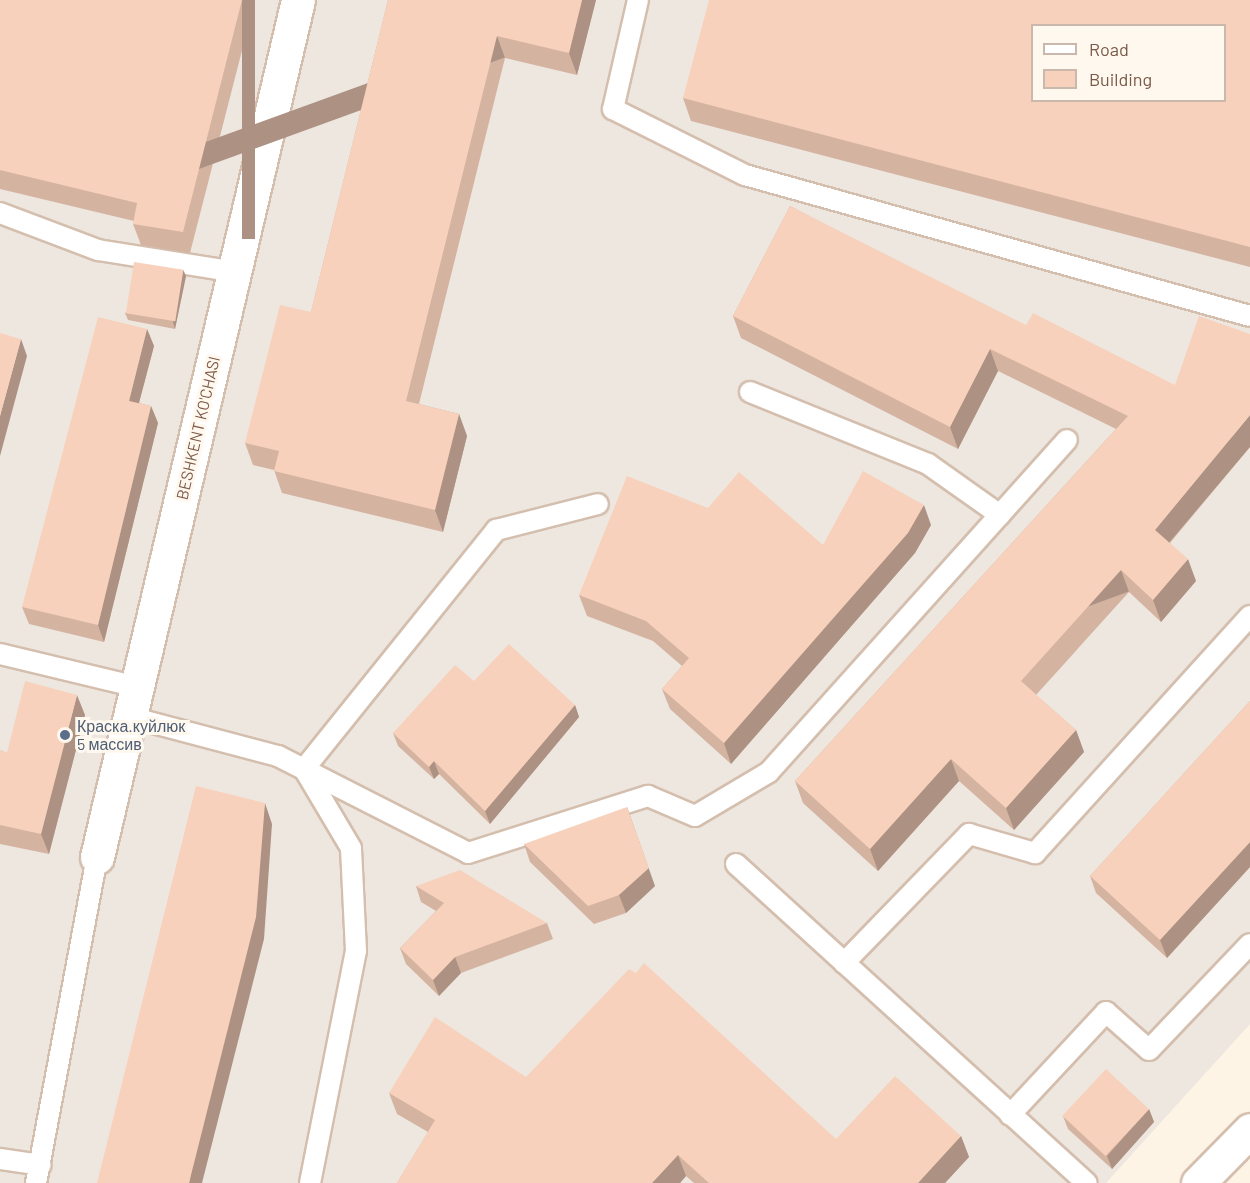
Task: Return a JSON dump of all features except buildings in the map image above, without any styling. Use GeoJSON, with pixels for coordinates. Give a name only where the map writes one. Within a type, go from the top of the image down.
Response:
{"type":"FeatureCollection","features":[{"type":"Feature","properties":{"kind":"street","name":"BESHKENT KO'CHASI"},"geometry":{"type":"LineString","coordinates":[[97,856],[298,0]]}},
{"type":"Feature","properties":{"kind":"street"},"geometry":{"type":"LineString","coordinates":[[1198,1183],[1250,1130]]}},
{"type":"Feature","properties":{"kind":"lane"},"geometry":{"type":"LineString","coordinates":[[638,0],[613,109],[745,175],[1250,316]]}},
{"type":"Feature","properties":{"kind":"lane"},"geometry":{"type":"LineString","coordinates":[[0,213],[98,250],[235,272]]}},
{"type":"Feature","properties":{"kind":"lane"},"geometry":{"type":"LineString","coordinates":[[750,392],[928,464],[1000,515]]}},
{"type":"Feature","properties":{"kind":"lane"},"geometry":{"type":"LineString","coordinates":[[0,654],[278,756],[468,853],[648,796],[695,816],[769,772],[1067,440]]}},
{"type":"Feature","properties":{"kind":"lane"},"geometry":{"type":"LineString","coordinates":[[304,769],[496,530],[598,504]]}},
{"type":"Feature","properties":{"kind":"lane"},"geometry":{"type":"LineString","coordinates":[[844,963],[969,834],[1035,853],[1250,616]]}},
{"type":"Feature","properties":{"kind":"lane"},"geometry":{"type":"LineString","coordinates":[[304,769],[351,848],[356,951],[310,1183]]}},
{"type":"Feature","properties":{"kind":"lane"},"geometry":{"type":"LineString","coordinates":[[0,1159],[39,1174],[97,856]]}},
{"type":"Feature","properties":{"kind":"lane"},"geometry":{"type":"LineString","coordinates":[[736,864],[1087,1183]]}},
{"type":"Feature","properties":{"kind":"lane"},"geometry":{"type":"LineString","coordinates":[[1010,1115],[1106,1012],[1149,1050],[1250,944]]}},
{"type":"Feature","properties":{"kind":"shaded area"},"geometry":{"type":"Polygon","coordinates":[[[0,0],[1250,0],[1250,1024],[1106,1183],[0,1183],[0,0]]]}},
{"type":"Feature","properties":{"kind":"place","name":"Краска.куйлюк 5 массив"},"geometry":{"type":"Point","coordinates":[65,735]}}]}
